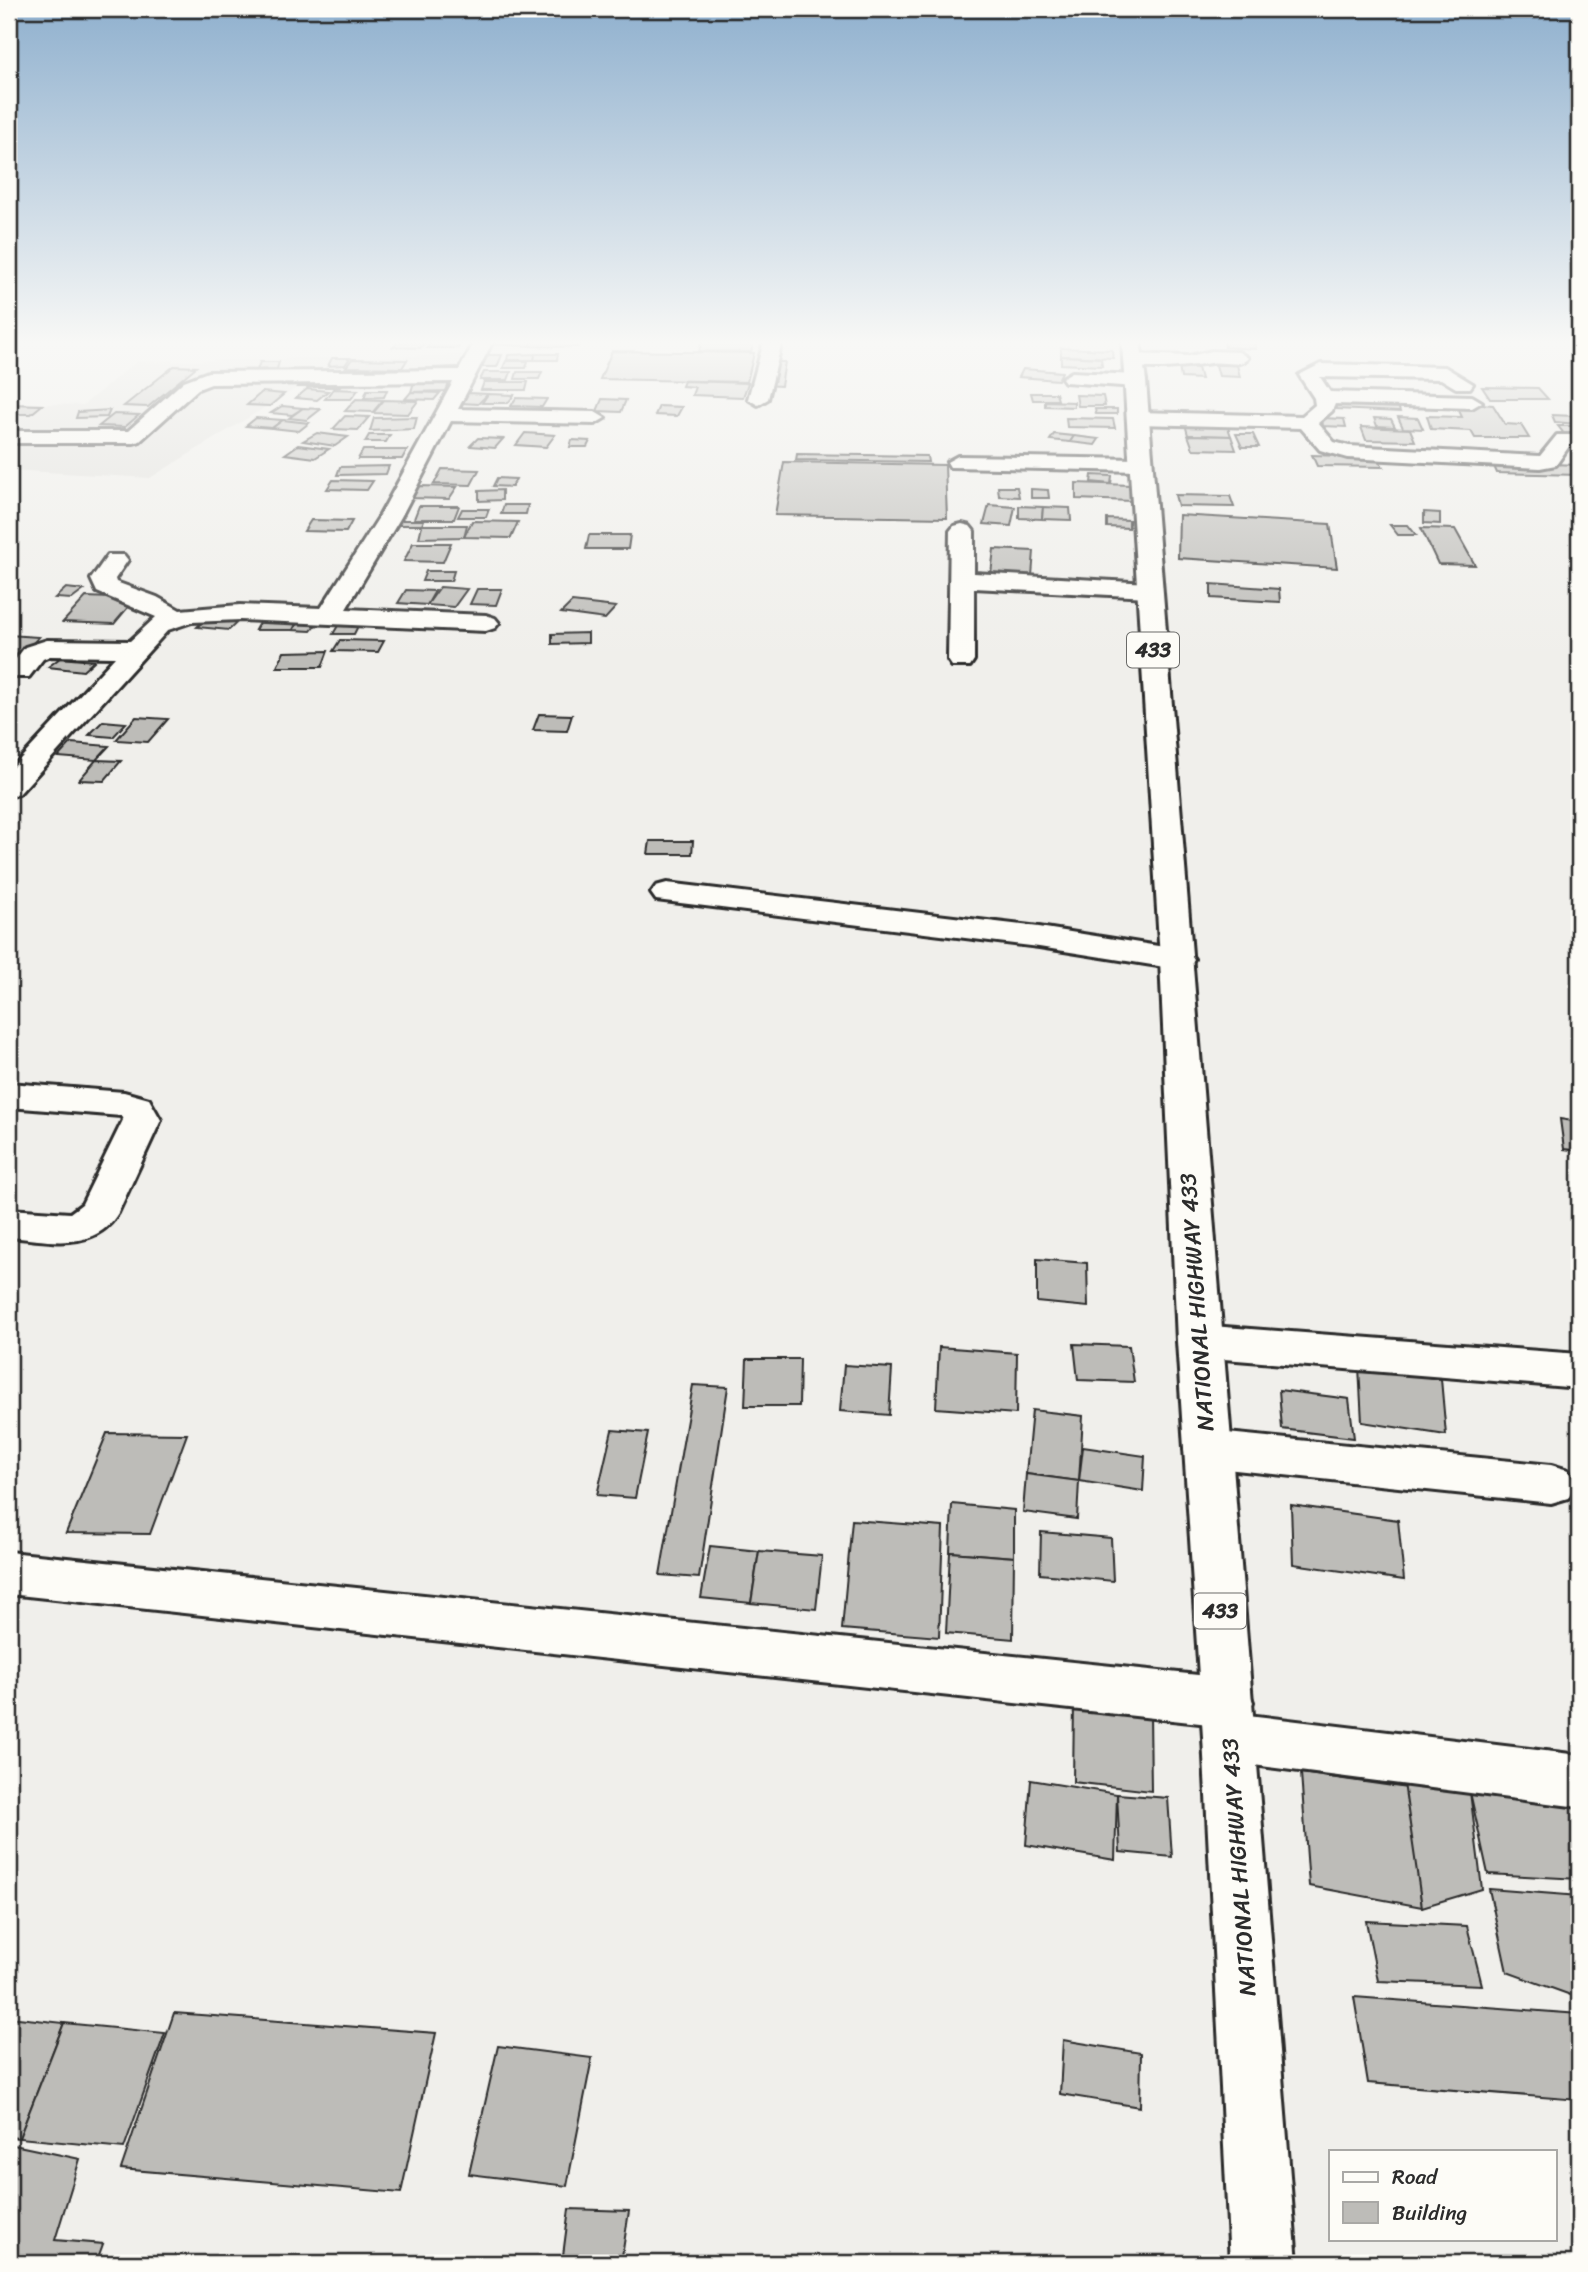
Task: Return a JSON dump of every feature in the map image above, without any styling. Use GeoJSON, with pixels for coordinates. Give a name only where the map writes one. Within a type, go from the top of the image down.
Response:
{"type":"FeatureCollection","features":[{"type":"Feature","properties":{"kind":"street"},"geometry":{"type":"LineString","coordinates":[[328,616],[390,517],[428,447]]}},
{"type":"Feature","properties":{"kind":"street","name":"NATIONAL HIGHWAY 433"},"geometry":{"type":"LineString","coordinates":[[1139,447],[1177,959],[1199,1341],[1229,1719],[1264,2263]]}},
{"type":"Feature","properties":{"kind":"street"},"geometry":{"type":"LineString","coordinates":[[1331,447],[1348,452],[1540,462],[1548,460],[1558,447]]}},
{"type":"Feature","properties":{"kind":"street"},"geometry":{"type":"LineString","coordinates":[[958,462],[1140,465]]}},
{"type":"Feature","properties":{"kind":"street"},"geometry":{"type":"LineString","coordinates":[[961,660],[962,531]]}},
{"type":"Feature","properties":{"kind":"street"},"geometry":{"type":"LineString","coordinates":[[116,560],[103,579],[106,587],[148,602],[173,616]]}},
{"type":"Feature","properties":{"kind":"street"},"geometry":{"type":"LineString","coordinates":[[962,580],[1149,590]]}},
{"type":"Feature","properties":{"kind":"street"},"geometry":{"type":"LineString","coordinates":[[9,786],[159,625],[173,616],[328,616],[486,623]]}},
{"type":"Feature","properties":{"kind":"street"},"geometry":{"type":"LineString","coordinates":[[20,671],[34,653],[47,649],[137,649]]}},
{"type":"Feature","properties":{"kind":"street"},"geometry":{"type":"LineString","coordinates":[[667,893],[1026,936],[1177,959]]}},
{"type":"Feature","properties":{"kind":"street"},"geometry":{"type":"LineString","coordinates":[[9,1095],[124,1104],[136,1108],[142,1120],[98,1213],[87,1224],[78,1228],[9,1223]]}},
{"type":"Feature","properties":{"kind":"street"},"geometry":{"type":"LineString","coordinates":[[1199,1341],[1579,1371]]}},
{"type":"Feature","properties":{"kind":"street"},"geometry":{"type":"LineString","coordinates":[[1207,1449],[1551,1484]]}},
{"type":"Feature","properties":{"kind":"street"},"geometry":{"type":"LineString","coordinates":[[9,1574],[1229,1719],[1579,1780]]}},
{"type":"Feature","properties":{"kind":"shaded area"},"geometry":{"type":"Polygon","coordinates":[[[9,447],[200,447],[150,478],[9,470],[9,447]]]}},
{"type":"Feature","properties":{"kind":"building"},"geometry":{"type":"Polygon","coordinates":[[[295,447],[329,449],[315,458],[285,454],[295,447]]]}},
{"type":"Feature","properties":{"kind":"building"},"geometry":{"type":"Polygon","coordinates":[[[1235,447],[1236,450],[1193,449],[1235,447]]]}},
{"type":"Feature","properties":{"kind":"building"},"geometry":{"type":"Polygon","coordinates":[[[363,450],[407,450],[402,459],[358,459],[363,450]]]}},
{"type":"Feature","properties":{"kind":"building"},"geometry":{"type":"Polygon","coordinates":[[[797,454],[927,456],[928,462],[796,460],[797,454]]]}},
{"type":"Feature","properties":{"kind":"building"},"geometry":{"type":"Polygon","coordinates":[[[1312,455],[1377,457],[1383,467],[1317,466],[1312,455]]]}},
{"type":"Feature","properties":{"kind":"building"},"geometry":{"type":"Polygon","coordinates":[[[784,462],[945,465],[947,518],[775,515],[784,462]]]}},
{"type":"Feature","properties":{"kind":"building"},"geometry":{"type":"Polygon","coordinates":[[[1492,462],[1579,465],[1579,475],[1497,473],[1492,462]]]}},
{"type":"Feature","properties":{"kind":"building"},"geometry":{"type":"Polygon","coordinates":[[[389,466],[386,474],[337,475],[340,467],[389,466]]]}},
{"type":"Feature","properties":{"kind":"building"},"geometry":{"type":"Polygon","coordinates":[[[442,469],[479,470],[471,485],[434,484],[442,469]]]}},
{"type":"Feature","properties":{"kind":"building"},"geometry":{"type":"Polygon","coordinates":[[[1092,475],[1112,476],[1111,484],[1091,482],[1092,475]]]}},
{"type":"Feature","properties":{"kind":"building"},"geometry":{"type":"Polygon","coordinates":[[[497,478],[516,479],[512,487],[493,486],[497,478]]]}},
{"type":"Feature","properties":{"kind":"building"},"geometry":{"type":"Polygon","coordinates":[[[333,480],[373,481],[367,490],[327,489],[333,480]]]}},
{"type":"Feature","properties":{"kind":"building"},"geometry":{"type":"Polygon","coordinates":[[[1076,483],[1131,485],[1132,501],[1076,499],[1076,483]]]}},
{"type":"Feature","properties":{"kind":"building"},"geometry":{"type":"Polygon","coordinates":[[[418,486],[457,487],[449,499],[410,498],[418,486]]]}},
{"type":"Feature","properties":{"kind":"building"},"geometry":{"type":"Polygon","coordinates":[[[998,487],[1017,487],[1019,497],[999,496],[998,487]]]}},
{"type":"Feature","properties":{"kind":"building"},"geometry":{"type":"Polygon","coordinates":[[[1031,489],[1048,490],[1049,498],[1031,498],[1031,489]]]}},
{"type":"Feature","properties":{"kind":"building"},"geometry":{"type":"Polygon","coordinates":[[[502,490],[502,500],[479,501],[479,491],[502,490]]]}},
{"type":"Feature","properties":{"kind":"building"},"geometry":{"type":"Polygon","coordinates":[[[1175,495],[1230,496],[1234,507],[1178,506],[1175,495]]]}},
{"type":"Feature","properties":{"kind":"building"},"geometry":{"type":"Polygon","coordinates":[[[504,505],[528,505],[526,514],[501,514],[504,505]]]}},
{"type":"Feature","properties":{"kind":"building"},"geometry":{"type":"Polygon","coordinates":[[[989,505],[1015,507],[1011,526],[984,524],[989,505]]]}},
{"type":"Feature","properties":{"kind":"building"},"geometry":{"type":"Polygon","coordinates":[[[419,506],[459,506],[454,519],[414,519],[419,506]]]}},
{"type":"Feature","properties":{"kind":"building"},"geometry":{"type":"Polygon","coordinates":[[[1019,506],[1043,507],[1042,519],[1019,518],[1019,506]]]}},
{"type":"Feature","properties":{"kind":"building"},"geometry":{"type":"Polygon","coordinates":[[[1043,507],[1070,508],[1071,520],[1042,519],[1043,507]]]}},
{"type":"Feature","properties":{"kind":"building"},"geometry":{"type":"Polygon","coordinates":[[[462,509],[489,509],[486,517],[458,517],[462,509]]]}},
{"type":"Feature","properties":{"kind":"building"},"geometry":{"type":"Polygon","coordinates":[[[1424,512],[1440,513],[1440,524],[1424,523],[1424,512]]]}},
{"type":"Feature","properties":{"kind":"building"},"geometry":{"type":"Polygon","coordinates":[[[1179,515],[1330,524],[1337,568],[1178,558],[1179,515]]]}},
{"type":"Feature","properties":{"kind":"building"},"geometry":{"type":"Polygon","coordinates":[[[1107,519],[1129,520],[1129,528],[1107,527],[1107,519]]]}},
{"type":"Feature","properties":{"kind":"building"},"geometry":{"type":"Polygon","coordinates":[[[311,520],[352,521],[346,532],[304,531],[311,520]]]}},
{"type":"Feature","properties":{"kind":"building"},"geometry":{"type":"Polygon","coordinates":[[[400,520],[424,520],[422,525],[398,525],[400,520]]]}},
{"type":"Feature","properties":{"kind":"building"},"geometry":{"type":"Polygon","coordinates":[[[472,521],[518,522],[511,538],[464,537],[472,521]]]}},
{"type":"Feature","properties":{"kind":"building"},"geometry":{"type":"Polygon","coordinates":[[[422,525],[467,525],[464,537],[419,538],[422,525]]]}},
{"type":"Feature","properties":{"kind":"building"},"geometry":{"type":"Polygon","coordinates":[[[1390,525],[1408,525],[1416,535],[1398,535],[1390,525]]]}},
{"type":"Feature","properties":{"kind":"building"},"geometry":{"type":"Polygon","coordinates":[[[1421,528],[1455,529],[1475,565],[1438,564],[1421,528]]]}},
{"type":"Feature","properties":{"kind":"building"},"geometry":{"type":"Polygon","coordinates":[[[589,535],[630,535],[628,549],[586,549],[589,535]]]}},
{"type":"Feature","properties":{"kind":"building"},"geometry":{"type":"Polygon","coordinates":[[[413,543],[451,543],[443,562],[404,561],[413,543]]]}},
{"type":"Feature","properties":{"kind":"building"},"geometry":{"type":"Polygon","coordinates":[[[994,549],[1034,551],[1032,576],[991,574],[994,549]]]}},
{"type":"Feature","properties":{"kind":"building"},"geometry":{"type":"Polygon","coordinates":[[[426,571],[454,571],[451,581],[422,581],[426,571]]]}},
{"type":"Feature","properties":{"kind":"building"},"geometry":{"type":"Polygon","coordinates":[[[1211,584],[1279,589],[1280,602],[1211,598],[1211,584]]]}},
{"type":"Feature","properties":{"kind":"building"},"geometry":{"type":"Polygon","coordinates":[[[440,587],[467,589],[454,607],[427,605],[440,587]]]}},
{"type":"Feature","properties":{"kind":"building"},"geometry":{"type":"Polygon","coordinates":[[[66,588],[84,590],[72,599],[55,598],[66,588]]]}},
{"type":"Feature","properties":{"kind":"building"},"geometry":{"type":"Polygon","coordinates":[[[477,589],[502,589],[496,605],[470,604],[477,589]]]}},
{"type":"Feature","properties":{"kind":"building"},"geometry":{"type":"Polygon","coordinates":[[[406,590],[435,591],[427,605],[398,603],[406,590]]]}},
{"type":"Feature","properties":{"kind":"building"},"geometry":{"type":"Polygon","coordinates":[[[86,597],[135,599],[114,624],[63,622],[86,597]]]}},
{"type":"Feature","properties":{"kind":"building"},"geometry":{"type":"Polygon","coordinates":[[[572,602],[616,607],[605,619],[561,613],[572,602]]]}},
{"type":"Feature","properties":{"kind":"building"},"geometry":{"type":"Polygon","coordinates":[[[217,609],[248,612],[229,630],[197,627],[217,609]]]}},
{"type":"Feature","properties":{"kind":"building"},"geometry":{"type":"Polygon","coordinates":[[[266,610],[303,610],[293,630],[255,630],[266,610]]]}},
{"type":"Feature","properties":{"kind":"building"},"geometry":{"type":"Polygon","coordinates":[[[300,621],[318,622],[311,631],[293,630],[300,621]]]}},
{"type":"Feature","properties":{"kind":"building"},"geometry":{"type":"Polygon","coordinates":[[[339,624],[359,624],[354,634],[333,634],[339,624]]]}},
{"type":"Feature","properties":{"kind":"building"},"geometry":{"type":"Polygon","coordinates":[[[588,633],[588,643],[552,644],[552,634],[588,633]]]}},
{"type":"Feature","properties":{"kind":"building"},"geometry":{"type":"Polygon","coordinates":[[[9,635],[39,637],[20,656],[9,655],[9,635]]]}},
{"type":"Feature","properties":{"kind":"building"},"geometry":{"type":"Polygon","coordinates":[[[340,640],[384,641],[378,652],[333,651],[340,640]]]}},
{"type":"Feature","properties":{"kind":"building"},"geometry":{"type":"Polygon","coordinates":[[[328,651],[322,667],[277,667],[284,652],[328,651]]]}},
{"type":"Feature","properties":{"kind":"building"},"geometry":{"type":"Polygon","coordinates":[[[60,658],[94,661],[83,671],[48,667],[60,658]]]}},
{"type":"Feature","properties":{"kind":"building"},"geometry":{"type":"Polygon","coordinates":[[[539,714],[572,715],[567,731],[533,730],[539,714]]]}},
{"type":"Feature","properties":{"kind":"building"},"geometry":{"type":"Polygon","coordinates":[[[136,717],[168,719],[148,742],[116,740],[136,717]]]}},
{"type":"Feature","properties":{"kind":"building"},"geometry":{"type":"Polygon","coordinates":[[[103,721],[126,723],[113,737],[89,735],[103,721]]]}},
{"type":"Feature","properties":{"kind":"building"},"geometry":{"type":"Polygon","coordinates":[[[71,743],[109,746],[96,760],[58,757],[71,743]]]}},
{"type":"Feature","properties":{"kind":"building"},"geometry":{"type":"Polygon","coordinates":[[[96,760],[121,761],[104,781],[79,780],[96,760]]]}},
{"type":"Feature","properties":{"kind":"building"},"geometry":{"type":"Polygon","coordinates":[[[650,841],[693,841],[692,854],[648,854],[650,841]]]}},
{"type":"Feature","properties":{"kind":"building"},"geometry":{"type":"Polygon","coordinates":[[[1560,1119],[1579,1122],[1579,1151],[1564,1149],[1560,1119]]]}},
{"type":"Feature","properties":{"kind":"building"},"geometry":{"type":"Polygon","coordinates":[[[1037,1259],[1087,1263],[1088,1307],[1037,1302],[1037,1259]]]}},
{"type":"Feature","properties":{"kind":"building"},"geometry":{"type":"Polygon","coordinates":[[[1074,1344],[1129,1346],[1134,1382],[1078,1380],[1074,1344]]]}},
{"type":"Feature","properties":{"kind":"building"},"geometry":{"type":"Polygon","coordinates":[[[939,1347],[1017,1353],[1016,1414],[936,1408],[939,1347]]]}},
{"type":"Feature","properties":{"kind":"building"},"geometry":{"type":"Polygon","coordinates":[[[747,1359],[800,1359],[799,1406],[745,1406],[747,1359]]]}},
{"type":"Feature","properties":{"kind":"building"},"geometry":{"type":"Polygon","coordinates":[[[844,1365],[892,1368],[889,1415],[840,1411],[844,1365]]]}},
{"type":"Feature","properties":{"kind":"building"},"geometry":{"type":"Polygon","coordinates":[[[1359,1367],[1441,1379],[1446,1435],[1362,1422],[1359,1367]]]}},
{"type":"Feature","properties":{"kind":"building"},"geometry":{"type":"Polygon","coordinates":[[[693,1385],[728,1387],[699,1578],[660,1575],[693,1385]]]}},
{"type":"Feature","properties":{"kind":"building"},"geometry":{"type":"Polygon","coordinates":[[[1279,1390],[1349,1399],[1354,1438],[1282,1429],[1279,1390]]]}},
{"type":"Feature","properties":{"kind":"building"},"geometry":{"type":"Polygon","coordinates":[[[1032,1410],[1083,1416],[1079,1481],[1026,1474],[1032,1410]]]}},
{"type":"Feature","properties":{"kind":"building"},"geometry":{"type":"Polygon","coordinates":[[[612,1430],[648,1433],[635,1498],[597,1495],[612,1430]]]}},
{"type":"Feature","properties":{"kind":"building"},"geometry":{"type":"Polygon","coordinates":[[[107,1433],[187,1434],[150,1534],[66,1533],[107,1433]]]}},
{"type":"Feature","properties":{"kind":"building"},"geometry":{"type":"Polygon","coordinates":[[[1083,1447],[1145,1456],[1143,1491],[1079,1481],[1083,1447]]]}},
{"type":"Feature","properties":{"kind":"building"},"geometry":{"type":"Polygon","coordinates":[[[1026,1474],[1079,1481],[1077,1519],[1023,1512],[1026,1474]]]}},
{"type":"Feature","properties":{"kind":"building"},"geometry":{"type":"Polygon","coordinates":[[[952,1504],[1014,1510],[1014,1557],[950,1552],[952,1504]]]}},
{"type":"Feature","properties":{"kind":"building"},"geometry":{"type":"Polygon","coordinates":[[[1291,1505],[1398,1520],[1404,1580],[1293,1564],[1291,1505]]]}},
{"type":"Feature","properties":{"kind":"building"},"geometry":{"type":"Polygon","coordinates":[[[852,1520],[943,1527],[939,1637],[842,1629],[852,1520]]]}},
{"type":"Feature","properties":{"kind":"building"},"geometry":{"type":"Polygon","coordinates":[[[1041,1532],[1111,1538],[1113,1581],[1040,1574],[1041,1532]]]}},
{"type":"Feature","properties":{"kind":"building"},"geometry":{"type":"Polygon","coordinates":[[[710,1546],[759,1551],[751,1603],[701,1598],[710,1546]]]}},
{"type":"Feature","properties":{"kind":"building"},"geometry":{"type":"Polygon","coordinates":[[[759,1551],[822,1556],[816,1609],[751,1603],[759,1551]]]}},
{"type":"Feature","properties":{"kind":"building"},"geometry":{"type":"Polygon","coordinates":[[[950,1552],[1014,1557],[1013,1639],[946,1633],[950,1552]]]}},
{"type":"Feature","properties":{"kind":"building"},"geometry":{"type":"Polygon","coordinates":[[[1074,1703],[1150,1712],[1151,1791],[1073,1782],[1074,1703]]]}},
{"type":"Feature","properties":{"kind":"building"},"geometry":{"type":"Polygon","coordinates":[[[1301,1773],[1407,1788],[1422,1907],[1309,1886],[1301,1773]]]}},
{"type":"Feature","properties":{"kind":"building"},"geometry":{"type":"Polygon","coordinates":[[[1031,1780],[1117,1794],[1115,1860],[1026,1845],[1031,1780]]]}},
{"type":"Feature","properties":{"kind":"building"},"geometry":{"type":"Polygon","coordinates":[[[1404,1783],[1470,1792],[1482,1889],[1422,1907],[1404,1783]]]}},
{"type":"Feature","properties":{"kind":"building"},"geometry":{"type":"Polygon","coordinates":[[[1470,1792],[1576,1793],[1579,1804],[1579,1879],[1488,1874],[1470,1792]]]}},
{"type":"Feature","properties":{"kind":"building"},"geometry":{"type":"Polygon","coordinates":[[[1117,1794],[1168,1798],[1172,1857],[1120,1852],[1117,1794]]]}},
{"type":"Feature","properties":{"kind":"building"},"geometry":{"type":"Polygon","coordinates":[[[1489,1889],[1579,1896],[1579,1998],[1507,1972],[1489,1889]]]}},
{"type":"Feature","properties":{"kind":"building"},"geometry":{"type":"Polygon","coordinates":[[[1366,1921],[1467,1926],[1482,1985],[1378,1981],[1366,1921]]]}},
{"type":"Feature","properties":{"kind":"building"},"geometry":{"type":"Polygon","coordinates":[[[1354,1997],[1579,2014],[1579,2100],[1368,2083],[1354,1997]]]}},
{"type":"Feature","properties":{"kind":"building"},"geometry":{"type":"Polygon","coordinates":[[[174,2013],[436,2033],[401,2193],[121,2169],[174,2013]]]}},
{"type":"Feature","properties":{"kind":"building"},"geometry":{"type":"Polygon","coordinates":[[[9,2017],[64,2023],[19,2138],[9,2137],[9,2017]]]}},
{"type":"Feature","properties":{"kind":"building"},"geometry":{"type":"Polygon","coordinates":[[[64,2023],[165,2033],[124,2148],[19,2138],[64,2023]]]}},
{"type":"Feature","properties":{"kind":"building"},"geometry":{"type":"Polygon","coordinates":[[[1063,2040],[1141,2053],[1140,2107],[1060,2094],[1063,2040]]]}},
{"type":"Feature","properties":{"kind":"building"},"geometry":{"type":"Polygon","coordinates":[[[498,2046],[592,2058],[567,2186],[469,2174],[498,2046]]]}},
{"type":"Feature","properties":{"kind":"building"},"geometry":{"type":"Polygon","coordinates":[[[9,2144],[80,2159],[55,2240],[103,2244],[96,2263],[9,2263],[9,2144]]]}},
{"type":"Feature","properties":{"kind":"building"},"geometry":{"type":"Polygon","coordinates":[[[569,2209],[629,2211],[621,2263],[562,2263],[569,2209]]]}}]}
